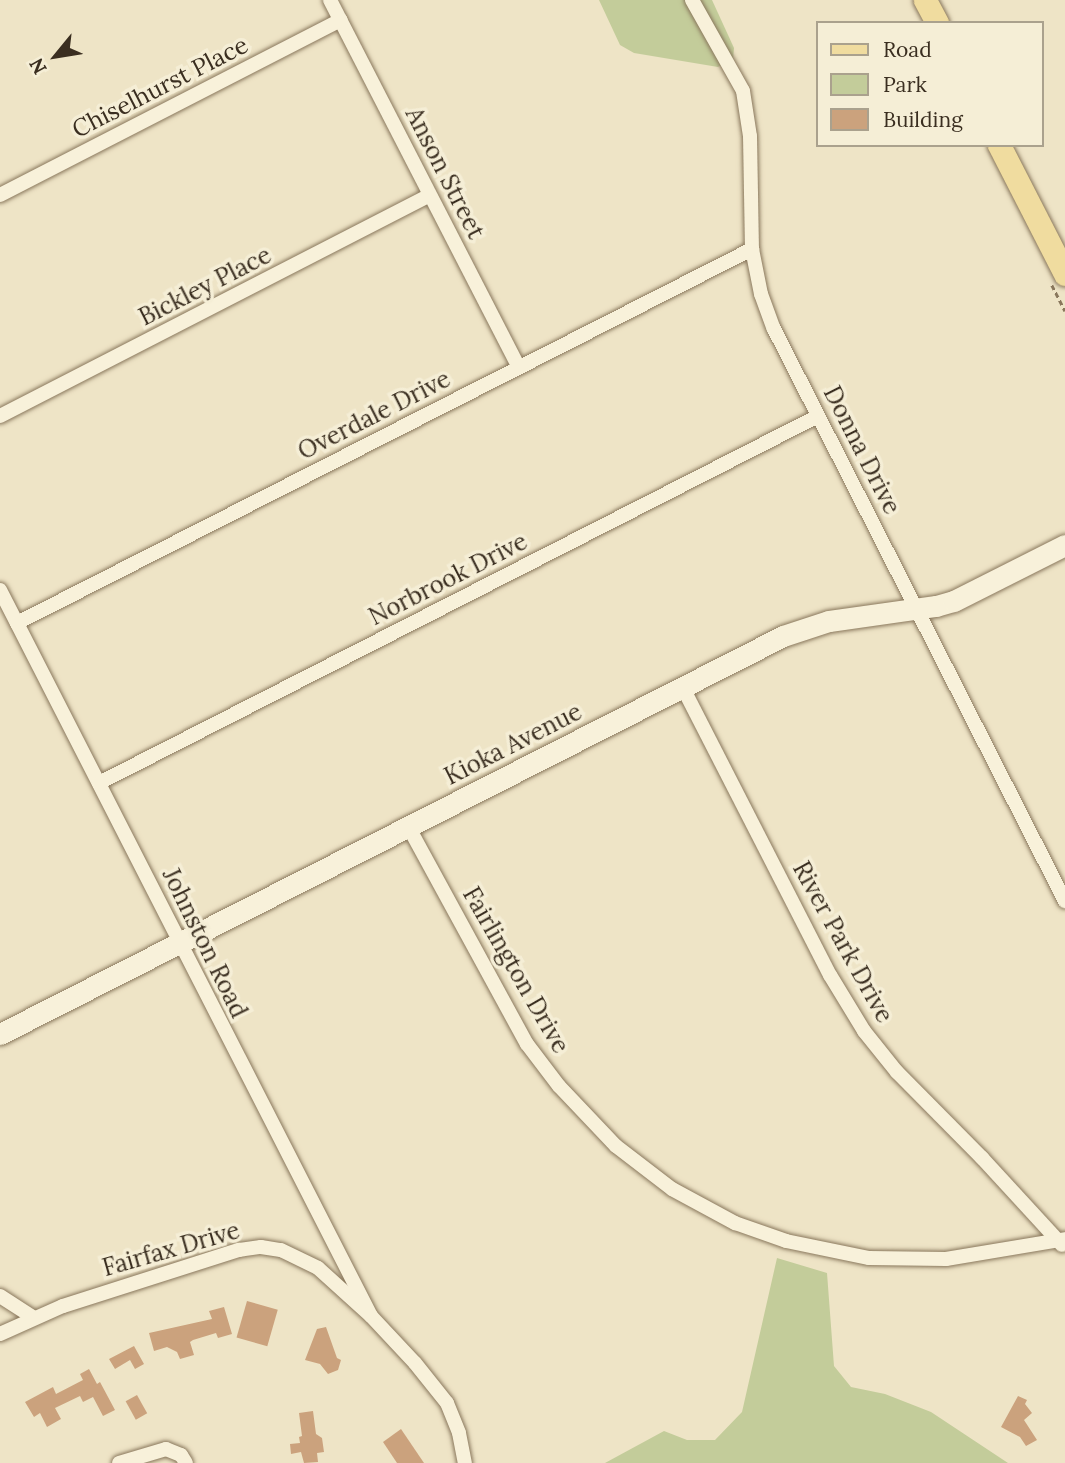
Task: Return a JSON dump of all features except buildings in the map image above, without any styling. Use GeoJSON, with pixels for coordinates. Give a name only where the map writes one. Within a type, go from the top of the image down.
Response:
{"type":"FeatureCollection","features":[{"type":"Feature","properties":{"kind":"main road"},"geometry":{"type":"LineString","coordinates":[[925,0],[936,21]]}},
{"type":"Feature","properties":{"kind":"main road"},"geometry":{"type":"LineString","coordinates":[[1000,147],[1065,274]]}},
{"type":"Feature","properties":{"kind":"street","name":"Anson Street"},"geometry":{"type":"LineString","coordinates":[[330,0],[519,367]]}},
{"type":"Feature","properties":{"kind":"street","name":"Donna Drive"},"geometry":{"type":"LineString","coordinates":[[692,0],[743,91],[750,136],[751,249],[761,293],[775,329],[1065,901]]}},
{"type":"Feature","properties":{"kind":"street","name":"Chiselhurst Place"},"geometry":{"type":"LineString","coordinates":[[0,195],[341,20]]}},
{"type":"Feature","properties":{"kind":"street","name":"Bickley Place"},"geometry":{"type":"LineString","coordinates":[[0,416],[430,195]]}},
{"type":"Feature","properties":{"kind":"street","name":"Overdale Drive"},"geometry":{"type":"LineString","coordinates":[[17,622],[751,249]]}},
{"type":"Feature","properties":{"kind":"street","name":"Norbrook Drive"},"geometry":{"type":"LineString","coordinates":[[99,783],[818,416]]}},
{"type":"Feature","properties":{"kind":"street","name":"Kioka Avenue"},"geometry":{"type":"LineString","coordinates":[[0,1034],[797,630],[830,621],[918,611],[954,601],[1065,545]]}},
{"type":"Feature","properties":{"kind":"street","name":"Johnston Road"},"geometry":{"type":"LineString","coordinates":[[0,590],[371,1316]]}},
{"type":"Feature","properties":{"kind":"street","name":"River Park Drive"},"geometry":{"type":"LineString","coordinates":[[683,688],[830,975],[864,1031],[897,1072],[1063,1243]]}},
{"type":"Feature","properties":{"kind":"street","name":"Fairlington Drive"},"geometry":{"type":"LineString","coordinates":[[408,826],[527,1044],[559,1086],[600,1129],[672,1189],[735,1223],[786,1241],[869,1258],[946,1259],[1063,1243]]}},
{"type":"Feature","properties":{"kind":"street","name":"Fairfax Drive"},"geometry":{"type":"LineString","coordinates":[[0,1334],[34,1318],[174,1270],[261,1247],[281,1250],[311,1263],[371,1316],[447,1402],[459,1433],[465,1463]]}},
{"type":"Feature","properties":{"kind":"street"},"geometry":{"type":"LineString","coordinates":[[0,1296],[34,1318]]}},
{"type":"Feature","properties":{"kind":"street"},"geometry":{"type":"LineString","coordinates":[[119,1463],[166,1449],[181,1455],[186,1463]]}},
{"type":"Feature","properties":{"kind":"green space"},"geometry":{"type":"Polygon","coordinates":[[[599,0],[712,0],[734,48],[733,59],[718,67],[634,53],[620,45],[599,0]]]}},
{"type":"Feature","properties":{"kind":"green space"},"geometry":{"type":"Polygon","coordinates":[[[777,1258],[827,1273],[834,1366],[851,1387],[885,1394],[931,1412],[1008,1463],[605,1463],[664,1431],[687,1440],[715,1440],[742,1412],[777,1258]]]}}]}
